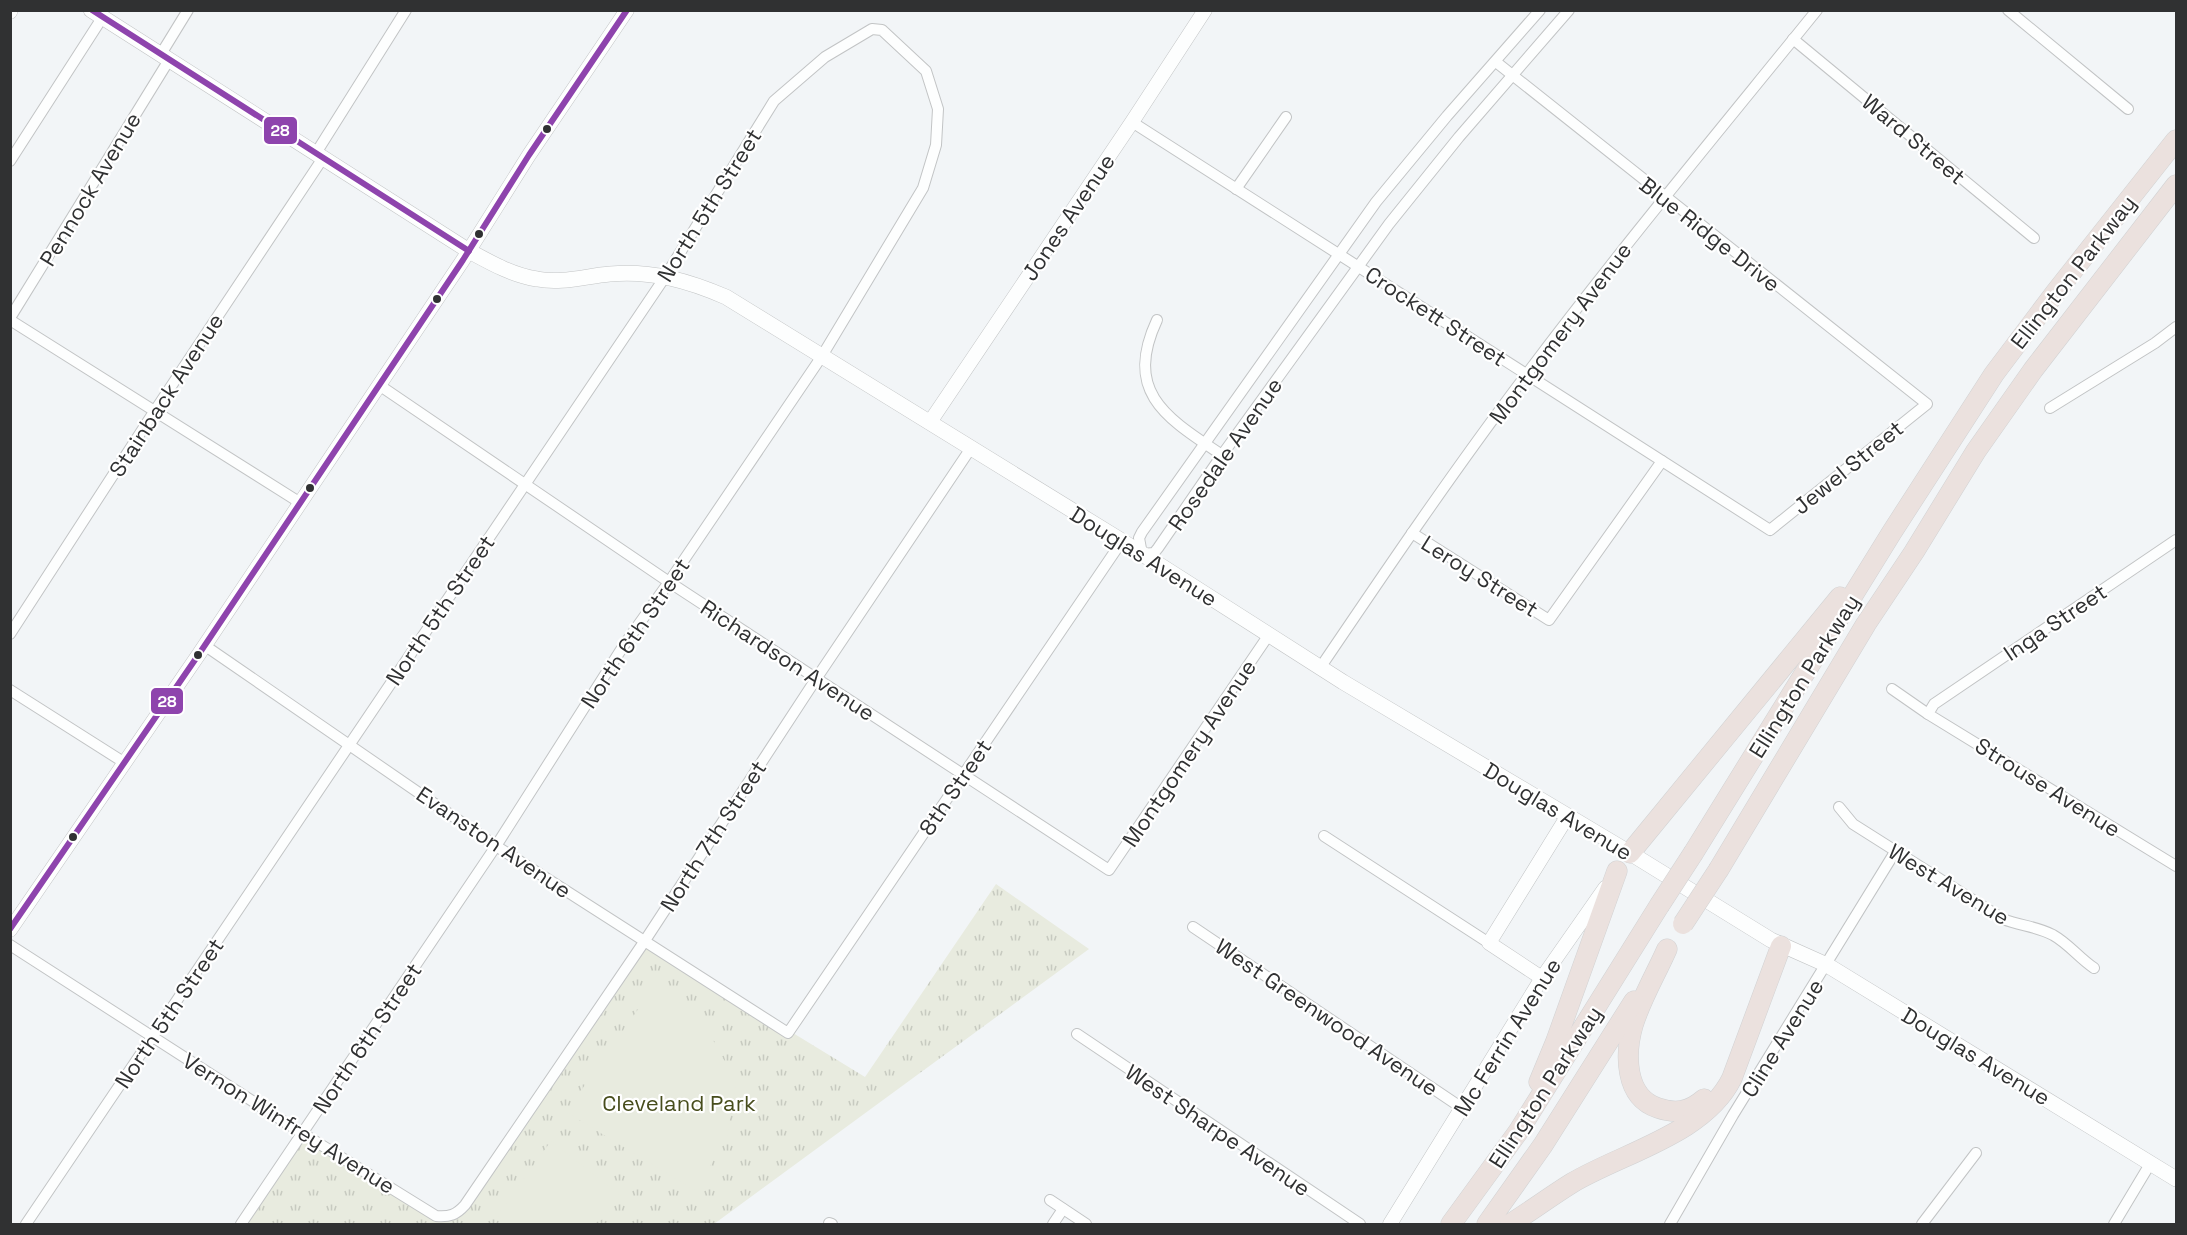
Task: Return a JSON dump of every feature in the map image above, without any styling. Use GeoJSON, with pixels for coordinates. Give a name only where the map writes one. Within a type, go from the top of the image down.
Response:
{"type":"FeatureCollection","features":[{"type":"Feature","properties":{"kind":"highway","name":"Ellington Parkway"},"geometry":{"type":"LineString","coordinates":[[1451,1224],[1518,1132],[1826,640],[1869,565],[1994,374],[2055,292],[2176,141]]}},
{"type":"Feature","properties":{"kind":"highway","name":"Ellington Parkway"},"geometry":{"type":"LineString","coordinates":[[1487,1224],[1543,1145],[1719,869],[1866,624],[1914,552],[1976,451],[2033,370],[2176,185]]}},
{"type":"Feature","properties":{"kind":"highway"},"geometry":{"type":"LineString","coordinates":[[1630,854],[1869,565]]}},
{"type":"Feature","properties":{"kind":"highway"},"geometry":{"type":"LineString","coordinates":[[1518,1132],[1556,1041],[1617,871]]}},
{"type":"Feature","properties":{"kind":"highway"},"geometry":{"type":"LineString","coordinates":[[1667,949],[1634,1024],[1628,1068],[1633,1085],[1640,1097],[1651,1106],[1679,1112],[1694,1107],[1710,1094],[1722,1076],[1763,969],[1776,943]]}},
{"type":"Feature","properties":{"kind":"highway"},"geometry":{"type":"LineString","coordinates":[[1510,1224],[1572,1182],[1681,1129],[1711,1107],[1727,1089],[1732,1078],[1776,943]]}},
{"type":"Feature","properties":{"kind":"main road","name":"Douglas Avenue"},"geometry":{"type":"LineString","coordinates":[[97,14],[469,251],[505,270],[539,280],[567,280],[638,272],[697,285],[726,297],[1122,541],[1320,668],[1776,943],[1827,965],[2176,1179]]}},
{"type":"Feature","properties":{"kind":"main road","name":"Mc Ferrin Avenue"},"geometry":{"type":"LineString","coordinates":[[1617,871],[1630,854]]}},
{"type":"Feature","properties":{"kind":"street","name":"Pennock Avenue"},"geometry":{"type":"LineString","coordinates":[[10,319],[165,57],[188,10]]}},
{"type":"Feature","properties":{"kind":"street","name":"Stainback Avenue"},"geometry":{"type":"LineString","coordinates":[[10,634],[319,155],[406,10]]}},
{"type":"Feature","properties":{"kind":"street"},"geometry":{"type":"LineString","coordinates":[[10,930],[469,251],[517,172],[627,10]]}},
{"type":"Feature","properties":{"kind":"street","name":"Jones Avenue"},"geometry":{"type":"LineString","coordinates":[[930,422],[1132,122],[1204,10]]}},
{"type":"Feature","properties":{"kind":"street","name":"Rosedale Avenue"},"geometry":{"type":"LineString","coordinates":[[1540,10],[1376,202],[1142,532],[1139,538],[1142,554],[1154,553],[1158,548],[1222,454],[1419,185],[1569,10]]}},
{"type":"Feature","properties":{"kind":"street","name":"Montgomery Avenue"},"geometry":{"type":"LineString","coordinates":[[1320,668],[1412,533],[1526,375],[1664,198],[1817,10]]}},
{"type":"Feature","properties":{"kind":"street"},"geometry":{"type":"LineString","coordinates":[[2008,10],[2128,109]]}},
{"type":"Feature","properties":{"kind":"street"},"geometry":{"type":"LineString","coordinates":[[10,161],[97,14]]}},
{"type":"Feature","properties":{"kind":"street","name":"North 5th Street"},"geometry":{"type":"LineString","coordinates":[[26,1224],[665,277],[774,101],[825,57],[872,29],[882,30]]}},
{"type":"Feature","properties":{"kind":"street","name":"North 6th Street"},"geometry":{"type":"LineString","coordinates":[[241,1224],[496,846],[624,645],[822,356],[923,188],[936,145],[938,109],[926,71],[882,30]]}},
{"type":"Feature","properties":{"kind":"street","name":"Ward Street"},"geometry":{"type":"LineString","coordinates":[[1793,39],[2034,238]]}},
{"type":"Feature","properties":{"kind":"street","name":"Blue Ridge Drive"},"geometry":{"type":"LineString","coordinates":[[1496,62],[1664,198],[1927,404]]}},
{"type":"Feature","properties":{"kind":"street"},"geometry":{"type":"LineString","coordinates":[[1236,189],[1286,117]]}},
{"type":"Feature","properties":{"kind":"street","name":"Crockett Street"},"geometry":{"type":"LineString","coordinates":[[1132,122],[1770,530]]}},
{"type":"Feature","properties":{"kind":"street"},"geometry":{"type":"LineString","coordinates":[[10,319],[299,502]]}},
{"type":"Feature","properties":{"kind":"street"},"geometry":{"type":"LineString","coordinates":[[1157,320],[1145,351],[1145,374],[1150,391],[1162,410],[1222,454]]}},
{"type":"Feature","properties":{"kind":"street"},"geometry":{"type":"LineString","coordinates":[[2049,408],[2176,327]]}},
{"type":"Feature","properties":{"kind":"street","name":"Richardson Avenue"},"geometry":{"type":"LineString","coordinates":[[379,385],[449,439],[524,485],[1109,870]]}},
{"type":"Feature","properties":{"kind":"street","name":"Jewel Street"},"geometry":{"type":"LineString","coordinates":[[1770,530],[1927,404]]}},
{"type":"Feature","properties":{"kind":"street","name":"North 7th Street"},"geometry":{"type":"LineString","coordinates":[[449,1217],[465,1205],[644,942],[971,448]]}},
{"type":"Feature","properties":{"kind":"street","name":"Leroy Street"},"geometry":{"type":"LineString","coordinates":[[1412,533],[1549,620],[1662,461]]}},
{"type":"Feature","properties":{"kind":"street","name":"Inga Street"},"geometry":{"type":"LineString","coordinates":[[1931,709],[2176,540]]}},
{"type":"Feature","properties":{"kind":"street","name":"8th Street"},"geometry":{"type":"LineString","coordinates":[[788,1033],[1122,541]]}},
{"type":"Feature","properties":{"kind":"street","name":"Montgomery Avenue"},"geometry":{"type":"LineString","coordinates":[[1109,870],[1268,636]]}},
{"type":"Feature","properties":{"kind":"street","name":"Evanston Avenue"},"geometry":{"type":"LineString","coordinates":[[204,645],[496,846],[788,1033]]}},
{"type":"Feature","properties":{"kind":"street","name":"Strouse Avenue"},"geometry":{"type":"LineString","coordinates":[[1892,689],[1931,709],[2176,866]]}},
{"type":"Feature","properties":{"kind":"street"},"geometry":{"type":"LineString","coordinates":[[10,690],[125,763]]}},
{"type":"Feature","properties":{"kind":"street","name":"West Avenue"},"geometry":{"type":"LineString","coordinates":[[1839,807],[1853,824],[1895,852],[2003,919],[2016,925],[2035,927],[2054,936],[2069,946],[2081,960],[2094,968]]}},
{"type":"Feature","properties":{"kind":"street"},"geometry":{"type":"LineString","coordinates":[[1489,943],[1567,817]]}},
{"type":"Feature","properties":{"kind":"street"},"geometry":{"type":"LineString","coordinates":[[1324,836],[1542,978]]}},
{"type":"Feature","properties":{"kind":"street","name":"Cline Avenue"},"geometry":{"type":"LineString","coordinates":[[1670,1224],[1733,1115],[1895,852]]}},
{"type":"Feature","properties":{"kind":"street","name":"Mc Ferrin Avenue"},"geometry":{"type":"LineString","coordinates":[[1390,1224],[1542,978],[1617,871]]}},
{"type":"Feature","properties":{"kind":"street","name":"West Greenwood Avenue"},"geometry":{"type":"LineString","coordinates":[[1193,927],[1462,1108]]}},
{"type":"Feature","properties":{"kind":"street","name":"Vernon Winfrey Avenue"},"geometry":{"type":"LineString","coordinates":[[10,945],[302,1133],[436,1216],[449,1217]]}},
{"type":"Feature","properties":{"kind":"street","name":"West Sharpe Avenue"},"geometry":{"type":"LineString","coordinates":[[1077,1034],[1360,1224]]}},
{"type":"Feature","properties":{"kind":"street"},"geometry":{"type":"LineString","coordinates":[[1922,1224],[1976,1153]]}},
{"type":"Feature","properties":{"kind":"street"},"geometry":{"type":"LineString","coordinates":[[2114,1224],[2150,1164]]}},
{"type":"Feature","properties":{"kind":"street"},"geometry":{"type":"LineString","coordinates":[[1050,1200],[1086,1224]]}},
{"type":"Feature","properties":{"kind":"street"},"geometry":{"type":"LineString","coordinates":[[1053,1224],[1063,1209]]}},
{"type":"Feature","properties":{"kind":"green space","name":"Cleveland Park"},"geometry":{"type":"Polygon","coordinates":[[[996,884],[1089,949],[714,1224],[241,1224],[302,1133],[436,1216],[465,1205],[644,942],[865,1077],[996,884]]]}},
{"type":"Feature","properties":{"kind":"green space"},"geometry":{"type":"Polygon","coordinates":[[[655,985],[701,1018],[736,1082],[727,1136],[696,1191],[566,1112],[655,985]]]}},
{"type":"Feature","properties":{"kind":"green space"},"geometry":{"type":"Polygon","coordinates":[[[551,1141],[621,1196],[603,1219],[593,1224],[508,1224],[497,1216],[551,1141]]]}},
{"type":"Feature","properties":{"kind":"transit line","name":"28"},"geometry":{"type":"LineString","coordinates":[[92,10],[469,251]]}},
{"type":"Feature","properties":{"kind":"transit line","name":"28"},"geometry":{"type":"LineString","coordinates":[[10,929],[199,654],[627,10]]}}]}
